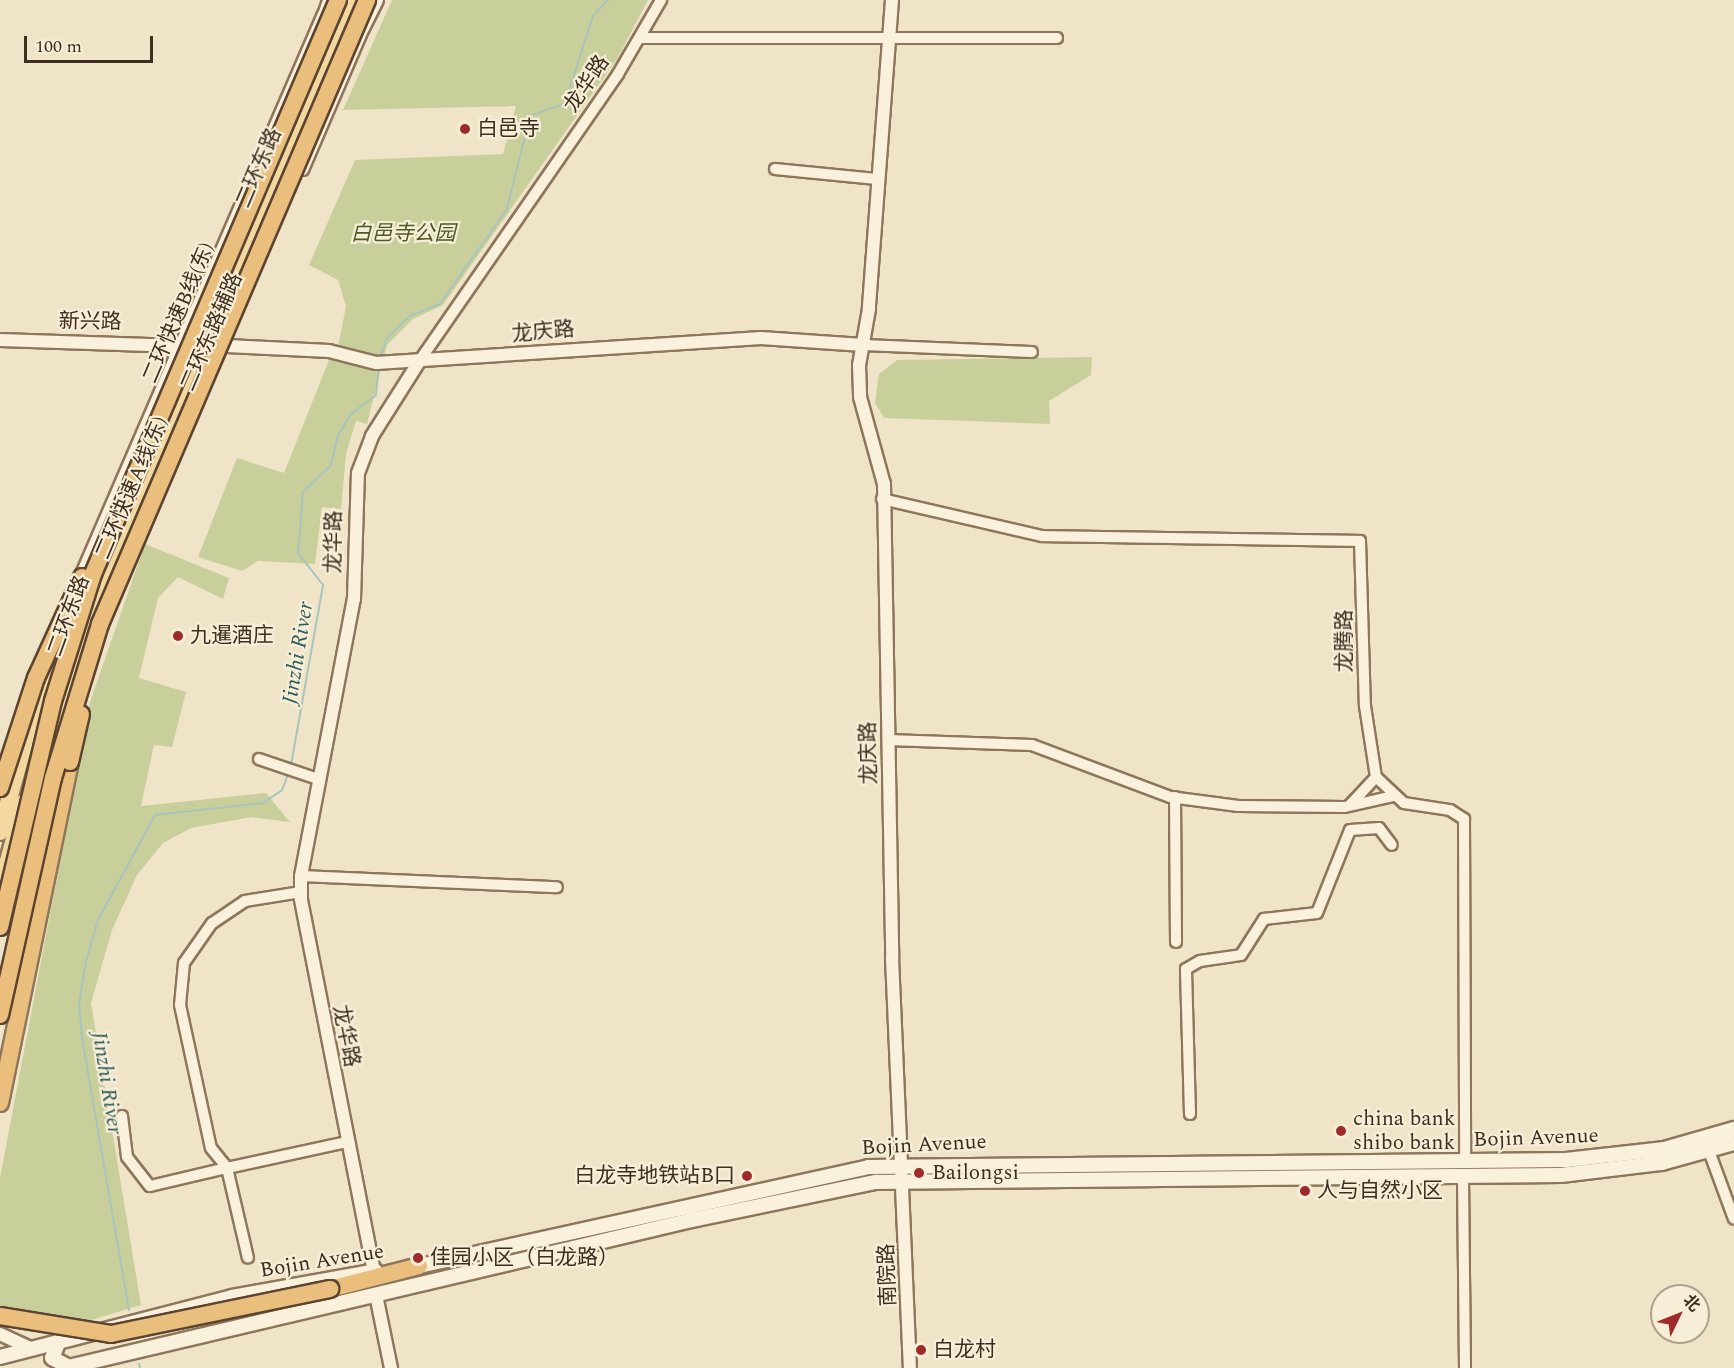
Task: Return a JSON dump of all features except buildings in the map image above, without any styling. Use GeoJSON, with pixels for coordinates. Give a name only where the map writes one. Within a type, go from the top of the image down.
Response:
{"type":"FeatureCollection","features":[{"type":"Feature","properties":{"kind":"highway","name":"二环快速B线(东)"},"geometry":{"type":"LineString","coordinates":[[0,927],[59,679],[116,516],[338,0]]}},
{"type":"Feature","properties":{"kind":"highway","name":"二环快速A线(东)"},"geometry":{"type":"LineString","coordinates":[[0,1015],[65,732],[123,564],[367,0]]}},
{"type":"Feature","properties":{"kind":"highway"},"geometry":{"type":"LineString","coordinates":[[0,788],[46,653],[116,516]]}},
{"type":"Feature","properties":{"kind":"highway"},"geometry":{"type":"LineString","coordinates":[[0,1103],[59,805],[123,564]]}},
{"type":"Feature","properties":{"kind":"highway"},"geometry":{"type":"LineString","coordinates":[[0,1316],[111,1334],[330,1289],[419,1266]]}},
{"type":"Feature","properties":{"kind":"main road","name":"二环东路"},"geometry":{"type":"LineString","coordinates":[[0,890],[18,817],[52,736],[108,575],[349,0]]}},
{"type":"Feature","properties":{"kind":"main road","name":"二环东路"},"geometry":{"type":"LineString","coordinates":[[0,832],[44,690],[116,540],[314,88],[356,0]]}},
{"type":"Feature","properties":{"kind":"main road"},"geometry":{"type":"LineString","coordinates":[[35,825],[52,736]]}},
{"type":"Feature","properties":{"kind":"main road","name":"Bojin Avenue"},"geometry":{"type":"LineString","coordinates":[[66,1367],[96,1364],[643,1226],[690,1204],[902,1163],[1465,1162],[1615,1157],[1734,1129]]}},
{"type":"Feature","properties":{"kind":"main road","name":"Bojin Avenue"},"geometry":{"type":"LineString","coordinates":[[0,1357],[232,1297],[643,1226],[828,1190],[904,1180],[1463,1176],[1612,1171],[1709,1152],[1734,1143]]}},
{"type":"Feature","properties":{"kind":"main road"},"geometry":{"type":"LineString","coordinates":[[59,1341],[52,1358],[66,1367]]}},
{"type":"Feature","properties":{"kind":"street"},"geometry":{"type":"LineString","coordinates":[[314,88],[329,0]]}},
{"type":"Feature","properties":{"kind":"street","name":"二环东路辅路"},"geometry":{"type":"LineString","coordinates":[[0,762],[329,0]]}},
{"type":"Feature","properties":{"kind":"street","name":"二环东路辅路"},"geometry":{"type":"LineString","coordinates":[[0,992],[35,825],[114,610],[376,0]]}},
{"type":"Feature","properties":{"kind":"street","name":"龙华路"},"geometry":{"type":"LineString","coordinates":[[374,1272],[346,1142],[301,892],[301,876],[318,779],[354,599],[358,473],[372,436],[420,360],[640,38],[661,0]]}},
{"type":"Feature","properties":{"kind":"street","name":"龙庆路"},"geometry":{"type":"LineString","coordinates":[[892,0],[860,397],[881,465],[888,740],[904,1180]]}},
{"type":"Feature","properties":{"kind":"street"},"geometry":{"type":"LineString","coordinates":[[314,88],[369,17]]}},
{"type":"Feature","properties":{"kind":"street"},"geometry":{"type":"LineString","coordinates":[[640,38],[890,41],[1058,38]]}},
{"type":"Feature","properties":{"kind":"street"},"geometry":{"type":"LineString","coordinates":[[775,169],[877,179]]}},
{"type":"Feature","properties":{"kind":"street","name":"龙庆路"},"geometry":{"type":"LineString","coordinates":[[227,346],[329,351],[381,362],[762,338],[1032,352]]}},
{"type":"Feature","properties":{"kind":"street","name":"新兴路"},"geometry":{"type":"LineString","coordinates":[[0,340],[179,346]]}},
{"type":"Feature","properties":{"kind":"street","name":"龙腾路"},"geometry":{"type":"LineString","coordinates":[[882,499],[1042,536],[1351,537],[1359,541],[1365,706],[1376,777]]}},
{"type":"Feature","properties":{"kind":"street"},"geometry":{"type":"LineString","coordinates":[[888,740],[1032,745],[1175,797],[1294,810],[1345,807],[1393,796]]}},
{"type":"Feature","properties":{"kind":"street"},"geometry":{"type":"LineString","coordinates":[[259,759],[318,779]]}},
{"type":"Feature","properties":{"kind":"street"},"geometry":{"type":"LineString","coordinates":[[1345,807],[1359,800],[1376,777],[1393,796],[1404,803],[1457,812],[1464,819],[1465,1162]]}},
{"type":"Feature","properties":{"kind":"street"},"geometry":{"type":"LineString","coordinates":[[1175,797],[1176,942]]}},
{"type":"Feature","properties":{"kind":"street"},"geometry":{"type":"LineString","coordinates":[[1190,1114],[1186,969],[1200,960],[1241,955],[1264,919],[1317,913],[1350,830],[1379,828],[1392,845]]}},
{"type":"Feature","properties":{"kind":"street"},"geometry":{"type":"LineString","coordinates":[[301,876],[557,887]]}},
{"type":"Feature","properties":{"kind":"street"},"geometry":{"type":"LineString","coordinates":[[248,1258],[227,1168],[211,1148],[180,1005],[184,963],[195,941],[228,911],[268,895],[301,892]]}},
{"type":"Feature","properties":{"kind":"street"},"geometry":{"type":"LineString","coordinates":[[122,1116],[128,1157],[150,1186],[346,1142]]}},
{"type":"Feature","properties":{"kind":"street"},"geometry":{"type":"LineString","coordinates":[[1709,1152],[1734,1219]]}},
{"type":"Feature","properties":{"kind":"street"},"geometry":{"type":"LineString","coordinates":[[1463,1176],[1466,1368]]}},
{"type":"Feature","properties":{"kind":"street","name":"南院路"},"geometry":{"type":"LineString","coordinates":[[904,1180],[910,1368]]}},
{"type":"Feature","properties":{"kind":"street"},"geometry":{"type":"LineString","coordinates":[[376,1295],[391,1368]]}},
{"type":"Feature","properties":{"kind":"street"},"geometry":{"type":"LineString","coordinates":[[0,1334],[33,1349]]}},
{"type":"Feature","properties":{"kind":"green space","name":"白邑寺公园"},"geometry":{"type":"Polygon","coordinates":[[[392,0],[648,0],[617,59],[443,305],[413,319],[387,345],[367,424],[356,421],[346,454],[341,509],[322,507],[315,564],[258,561],[242,571],[198,557],[237,458],[284,473],[329,360],[336,358],[346,306],[338,280],[309,265],[355,160],[503,154],[516,106],[343,110],[392,0]]]}},
{"type":"Feature","properties":{"kind":"green space"},"geometry":{"type":"Polygon","coordinates":[[[1092,357],[1091,375],[1049,401],[1050,424],[884,418],[875,403],[879,374],[897,360],[1092,357]]]}},
{"type":"Feature","properties":{"kind":"green space"},"geometry":{"type":"Polygon","coordinates":[[[145,544],[229,578],[223,599],[178,577],[158,598],[139,678],[186,692],[172,747],[154,745],[141,806],[266,793],[290,822],[251,817],[191,828],[163,843],[137,875],[112,930],[91,1003],[141,1305],[65,1328],[0,1315],[0,1178],[90,702],[145,544]]]}},
{"type":"Feature","properties":{"kind":"waterway","name":"Jinzhi River"},"geometry":{"type":"LineString","coordinates":[[380,358],[387,338],[410,316],[440,304],[507,209],[530,116],[565,103],[593,16],[608,0]]}},
{"type":"Feature","properties":{"kind":"waterway","name":"Jinzhi River"},"geometry":{"type":"LineString","coordinates":[[291,765],[323,585],[298,553],[303,492],[331,465],[338,435],[351,414],[376,395],[379,367]]}},
{"type":"Feature","properties":{"kind":"waterway","name":"Jinzhi River"},"geometry":{"type":"LineString","coordinates":[[129,1310],[82,1037],[79,1004],[86,961],[98,920],[155,815],[263,803],[282,790],[288,774]]}},
{"type":"Feature","properties":{"kind":"waterway","name":"Jinzhi River"},"geometry":{"type":"LineString","coordinates":[[139,1364],[140,1368]]}},
{"type":"Feature","properties":{"kind":"place","name":"白邑寺"},"geometry":{"type":"Point","coordinates":[465,129]}},
{"type":"Feature","properties":{"kind":"place","name":"九暹酒庄"},"geometry":{"type":"Point","coordinates":[178,636]}},
{"type":"Feature","properties":{"kind":"place","name":"china bank shibo bank"},"geometry":{"type":"Point","coordinates":[1341,1131]}},
{"type":"Feature","properties":{"kind":"place","name":"Bailongsi"},"geometry":{"type":"Point","coordinates":[919,1173]}},
{"type":"Feature","properties":{"kind":"place","name":"白龙寺地铁站B口"},"geometry":{"type":"Point","coordinates":[747,1176]}},
{"type":"Feature","properties":{"kind":"place","name":"人与自然小区"},"geometry":{"type":"Point","coordinates":[1305,1191]}},
{"type":"Feature","properties":{"kind":"place","name":"佳园小区（白龙路）"},"geometry":{"type":"Point","coordinates":[418,1258]}},
{"type":"Feature","properties":{"kind":"place","name":"白龙村"},"geometry":{"type":"Point","coordinates":[921,1350]}}]}
